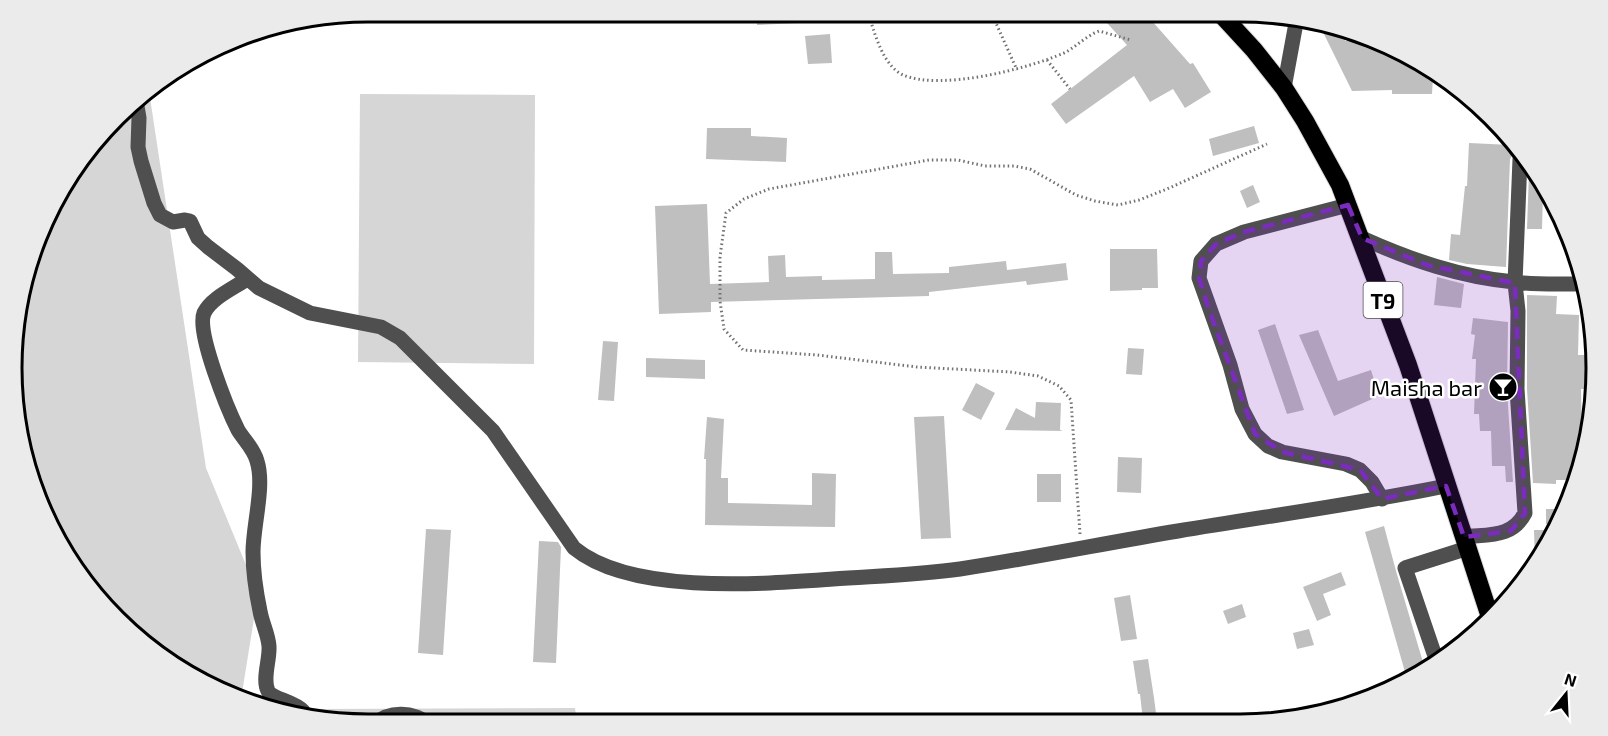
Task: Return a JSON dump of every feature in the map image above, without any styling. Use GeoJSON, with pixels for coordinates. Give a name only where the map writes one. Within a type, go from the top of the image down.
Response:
{"type":"FeatureCollection","features":[{"type":"Feature","properties":{"kind":"highway","name":"T9"},"geometry":{"type":"LineString","coordinates":[[1228,22],[1284,88],[1323,152],[1348,206],[1362,238],[1372,273],[1408,365],[1487,609]]}},
{"type":"Feature","properties":{"kind":"street"},"geometry":{"type":"LineString","coordinates":[[1284,88],[1295,27]]}},
{"type":"Feature","properties":{"kind":"street"},"geometry":{"type":"LineString","coordinates":[[138,110],[140,118],[138,147],[154,203],[160,215],[173,222],[190,221],[198,238],[259,288],[310,314],[381,327],[400,338],[493,431],[573,548],[586,558],[604,566],[669,580],[715,584],[761,583],[957,569],[1382,499],[1446,486]]}},
{"type":"Feature","properties":{"kind":"street"},"geometry":{"type":"LineString","coordinates":[[1434,653],[1405,568],[1466,542],[1511,531],[1520,523],[1525,513],[1517,389],[1518,310],[1515,283],[1520,166]]}},
{"type":"Feature","properties":{"kind":"street"},"geometry":{"type":"LineString","coordinates":[[1348,206],[1244,232],[1216,244],[1201,261],[1199,278],[1230,365],[1242,409],[1255,434],[1268,446],[1282,452],[1346,464],[1360,470],[1372,482],[1382,499]]}},
{"type":"Feature","properties":{"kind":"street"},"geometry":{"type":"LineString","coordinates":[[1362,238],[1428,265],[1481,278],[1515,283],[1575,284]]}},
{"type":"Feature","properties":{"kind":"street"},"geometry":{"type":"LineString","coordinates":[[247,279],[213,302],[204,313],[203,330],[227,406],[245,443],[258,462],[258,499],[253,549],[260,611],[269,645],[266,680],[268,692],[299,707]]}},
{"type":"Feature","properties":{"kind":"path"},"geometry":{"type":"LineString","coordinates":[[871,22],[877,42],[887,60],[902,74],[936,81],[1017,70],[1067,51],[1099,31],[1131,40]]}},
{"type":"Feature","properties":{"kind":"path"},"geometry":{"type":"LineString","coordinates":[[995,22],[1017,70]]}},
{"type":"Feature","properties":{"kind":"path"},"geometry":{"type":"LineString","coordinates":[[1047,60],[1070,89]]}},
{"type":"Feature","properties":{"kind":"path"},"geometry":{"type":"LineString","coordinates":[[1082,547],[1071,399],[1059,386],[1038,376],[1010,372],[917,367],[743,350],[724,329],[720,302],[720,257],[726,213],[744,199],[769,189],[839,174],[929,160],[958,160],[985,166],[1014,166],[1030,169],[1076,195],[1118,205],[1139,200],[1267,144]]}},
{"type":"Feature","properties":{"kind":"highlighted area"},"geometry":{"type":"Polygon","coordinates":[[[1348,205],[1362,238],[1427,265],[1515,283],[1525,513],[1511,531],[1464,537],[1446,486],[1382,499],[1360,470],[1282,452],[1255,434],[1208,307],[1199,278],[1201,261],[1216,244],[1244,232],[1348,205]]]}},
{"type":"Feature","properties":{"kind":"shaded area"},"geometry":{"type":"Polygon","coordinates":[[[360,94],[535,95],[534,364],[358,362],[360,94]]]}},
{"type":"Feature","properties":{"kind":"shaded area"},"geometry":{"type":"Polygon","coordinates":[[[150,100],[206,468],[258,594],[243,689],[215,678],[176,655],[140,628],[108,596],[81,560],[58,521],[49,500],[29,435],[23,391],[23,345],[29,301],[41,257],[58,215],[81,176],[108,140],[150,100]]]}},
{"type":"Feature","properties":{"kind":"shaded area"},"geometry":{"type":"Polygon","coordinates":[[[575,708],[576,714],[368,714],[314,709],[575,708]]]}},
{"type":"Feature","properties":{"kind":"building"},"geometry":{"type":"Polygon","coordinates":[[[757,22],[797,22],[797,23],[757,25],[757,22]]]}},
{"type":"Feature","properties":{"kind":"building"},"geometry":{"type":"Polygon","coordinates":[[[1106,22],[1153,22],[1190,64],[1193,63],[1211,92],[1185,108],[1173,89],[1150,102],[1134,76],[1066,124],[1051,104],[1127,45],[1106,22]]]}},
{"type":"Feature","properties":{"kind":"building"},"geometry":{"type":"Polygon","coordinates":[[[1323,33],[1393,58],[1433,82],[1432,94],[1392,94],[1392,90],[1352,91],[1323,33]]]}},
{"type":"Feature","properties":{"kind":"building"},"geometry":{"type":"Polygon","coordinates":[[[830,34],[832,63],[808,64],[805,36],[830,34]]]}},
{"type":"Feature","properties":{"kind":"building"},"geometry":{"type":"Polygon","coordinates":[[[1254,126],[1259,143],[1213,156],[1209,139],[1254,126]]]}},
{"type":"Feature","properties":{"kind":"building"},"geometry":{"type":"Polygon","coordinates":[[[707,128],[751,128],[751,136],[787,138],[786,162],[706,159],[707,128]]]}},
{"type":"Feature","properties":{"kind":"building"},"geometry":{"type":"Polygon","coordinates":[[[1469,143],[1504,145],[1512,156],[1510,159],[1506,267],[1449,260],[1451,234],[1460,235],[1465,186],[1467,186],[1469,143]]]}},
{"type":"Feature","properties":{"kind":"building"},"geometry":{"type":"Polygon","coordinates":[[[1529,179],[1543,202],[1542,229],[1527,229],[1529,179]]]}},
{"type":"Feature","properties":{"kind":"building"},"geometry":{"type":"Polygon","coordinates":[[[1253,185],[1260,202],[1247,208],[1240,191],[1253,185]]]}},
{"type":"Feature","properties":{"kind":"building"},"geometry":{"type":"Polygon","coordinates":[[[707,204],[710,284],[769,282],[768,256],[785,255],[786,277],[822,276],[822,280],[875,279],[875,252],[892,252],[893,274],[949,273],[949,267],[1006,261],[1007,270],[1066,263],[1068,280],[1027,285],[1026,281],[929,292],[929,296],[711,302],[711,312],[659,314],[655,206],[707,204]]]}},
{"type":"Feature","properties":{"kind":"building"},"geometry":{"type":"Polygon","coordinates":[[[1110,249],[1157,249],[1158,288],[1110,291],[1110,249]]]}},
{"type":"Feature","properties":{"kind":"building"},"geometry":{"type":"Polygon","coordinates":[[[1437,277],[1464,284],[1461,308],[1434,305],[1437,277]]]}},
{"type":"Feature","properties":{"kind":"building"},"geometry":{"type":"Polygon","coordinates":[[[1527,295],[1557,296],[1556,314],[1579,315],[1578,355],[1585,355],[1585,389],[1581,389],[1582,420],[1574,457],[1567,480],[1556,480],[1556,484],[1533,483],[1527,389],[1527,295]]]}},
{"type":"Feature","properties":{"kind":"building"},"geometry":{"type":"Polygon","coordinates":[[[1473,318],[1508,322],[1507,390],[1513,482],[1506,482],[1505,466],[1492,466],[1491,431],[1480,431],[1479,414],[1474,414],[1476,359],[1472,359],[1475,335],[1471,334],[1473,318]]]}},
{"type":"Feature","properties":{"kind":"building"},"geometry":{"type":"Polygon","coordinates":[[[1275,324],[1304,410],[1287,414],[1258,330],[1275,324]]]}},
{"type":"Feature","properties":{"kind":"building"},"geometry":{"type":"Polygon","coordinates":[[[1318,330],[1338,381],[1371,370],[1379,396],[1334,416],[1299,335],[1318,330]]]}},
{"type":"Feature","properties":{"kind":"building"},"geometry":{"type":"Polygon","coordinates":[[[603,341],[618,342],[614,401],[598,400],[603,341]]]}},
{"type":"Feature","properties":{"kind":"building"},"geometry":{"type":"Polygon","coordinates":[[[1128,348],[1144,349],[1142,375],[1126,374],[1128,348]]]}},
{"type":"Feature","properties":{"kind":"building"},"geometry":{"type":"Polygon","coordinates":[[[646,358],[705,360],[705,379],[646,377],[646,358]]]}},
{"type":"Feature","properties":{"kind":"building"},"geometry":{"type":"Polygon","coordinates":[[[976,383],[995,393],[981,420],[962,410],[976,383]]]}},
{"type":"Feature","properties":{"kind":"building"},"geometry":{"type":"Polygon","coordinates":[[[1036,402],[1061,403],[1060,430],[1063,431],[1005,430],[1016,408],[1035,418],[1036,402]]]}},
{"type":"Feature","properties":{"kind":"building"},"geometry":{"type":"Polygon","coordinates":[[[944,416],[951,538],[921,539],[914,417],[944,416]]]}},
{"type":"Feature","properties":{"kind":"building"},"geometry":{"type":"Polygon","coordinates":[[[707,417],[724,419],[721,478],[728,478],[728,503],[812,505],[812,473],[836,474],[835,527],[705,525],[706,459],[704,459],[707,417]]]}},
{"type":"Feature","properties":{"kind":"building"},"geometry":{"type":"Polygon","coordinates":[[[1118,457],[1142,458],[1141,493],[1117,492],[1118,457]]]}},
{"type":"Feature","properties":{"kind":"building"},"geometry":{"type":"Polygon","coordinates":[[[1037,474],[1061,474],[1061,502],[1037,502],[1037,474]]]}},
{"type":"Feature","properties":{"kind":"building"},"geometry":{"type":"Polygon","coordinates":[[[1546,509],[1555,509],[1548,524],[1546,524],[1546,509]]]}},
{"type":"Feature","properties":{"kind":"building"},"geometry":{"type":"Polygon","coordinates":[[[1384,526],[1423,661],[1405,671],[1365,532],[1384,526]]]}},
{"type":"Feature","properties":{"kind":"building"},"geometry":{"type":"Polygon","coordinates":[[[426,529],[451,530],[443,655],[418,653],[426,529]]]}},
{"type":"Feature","properties":{"kind":"building"},"geometry":{"type":"Polygon","coordinates":[[[1534,530],[1545,530],[1539,541],[1535,548],[1534,530]]]}},
{"type":"Feature","properties":{"kind":"building"},"geometry":{"type":"Polygon","coordinates":[[[539,541],[558,542],[561,547],[556,663],[533,662],[539,541]]]}},
{"type":"Feature","properties":{"kind":"building"},"geometry":{"type":"Polygon","coordinates":[[[1341,572],[1346,585],[1323,594],[1331,615],[1317,621],[1303,587],[1341,572]]]}},
{"type":"Feature","properties":{"kind":"building"},"geometry":{"type":"Polygon","coordinates":[[[1130,595],[1137,639],[1121,641],[1114,598],[1130,595]]]}},
{"type":"Feature","properties":{"kind":"building"},"geometry":{"type":"Polygon","coordinates":[[[1242,604],[1246,617],[1228,624],[1223,611],[1242,604]]]}},
{"type":"Feature","properties":{"kind":"building"},"geometry":{"type":"Polygon","coordinates":[[[1309,629],[1314,645],[1297,649],[1293,633],[1309,629]]]}},
{"type":"Feature","properties":{"kind":"building"},"geometry":{"type":"Polygon","coordinates":[[[1148,659],[1156,714],[1142,714],[1133,661],[1148,659]]]}},
{"type":"Feature","properties":{"kind":"place","name":"Maisha bar"},"geometry":{"type":"Point","coordinates":[1503,387]}}]}
